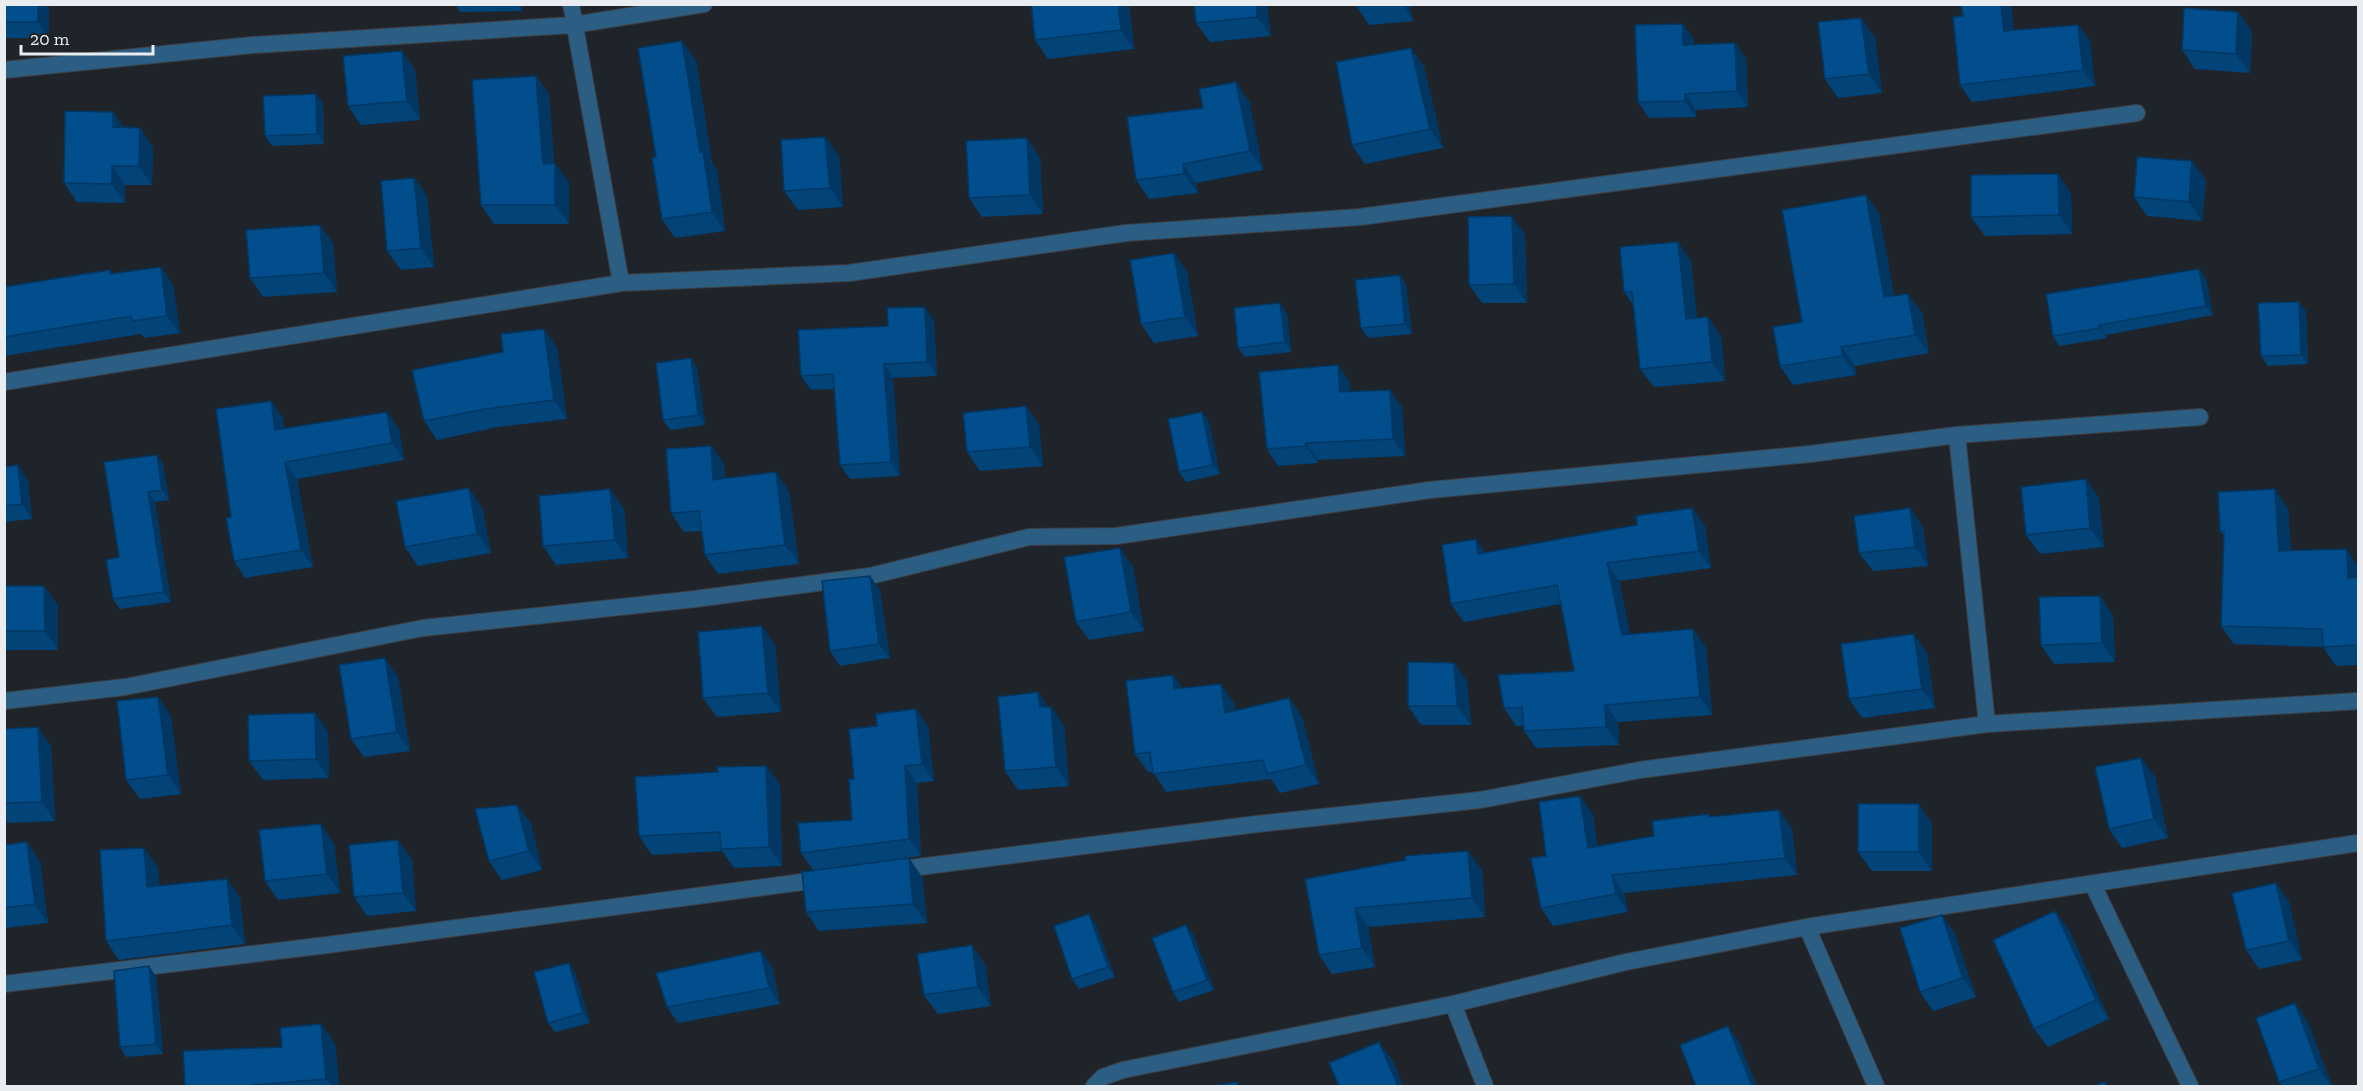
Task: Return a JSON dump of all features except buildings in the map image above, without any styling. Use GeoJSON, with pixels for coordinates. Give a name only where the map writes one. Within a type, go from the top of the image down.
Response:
{"type":"FeatureCollection","features":[{"type":"Feature","properties":{"kind":"street"},"geometry":{"type":"LineString","coordinates":[[571,4],[621,284]]}},
{"type":"Feature","properties":{"kind":"street"},"geometry":{"type":"LineString","coordinates":[[4,70],[253,45],[573,25],[704,4]]}},
{"type":"Feature","properties":{"kind":"street"},"geometry":{"type":"LineString","coordinates":[[4,382],[621,284],[849,273],[1126,233],[1360,217],[2137,113]]}},
{"type":"Feature","properties":{"kind":"street"},"geometry":{"type":"LineString","coordinates":[[4,701],[125,687],[423,628],[695,599],[870,576],[1029,537],[1116,536],[1430,490],[1810,454],[1957,435],[2200,417]]}},
{"type":"Feature","properties":{"kind":"street"},"geometry":{"type":"LineString","coordinates":[[1957,435],[1988,724]]}},
{"type":"Feature","properties":{"kind":"street"},"geometry":{"type":"LineString","coordinates":[[874,873],[1234,827],[1480,800],[1640,770],[1988,724],[2358,701]]}},
{"type":"Feature","properties":{"kind":"street"},"geometry":{"type":"LineString","coordinates":[[1094,1086],[1103,1077],[1123,1070],[1453,1004],[1626,962],[1807,927],[2358,843]]}},
{"type":"Feature","properties":{"kind":"street"},"geometry":{"type":"LineString","coordinates":[[4,984],[339,944],[838,878]]}},
{"type":"Feature","properties":{"kind":"street"},"geometry":{"type":"LineString","coordinates":[[2093,885],[2190,1086]]}},
{"type":"Feature","properties":{"kind":"street"},"geometry":{"type":"LineString","coordinates":[[1807,927],[1876,1086]]}},
{"type":"Feature","properties":{"kind":"street"},"geometry":{"type":"LineString","coordinates":[[1453,1004],[1485,1086]]}}]}
